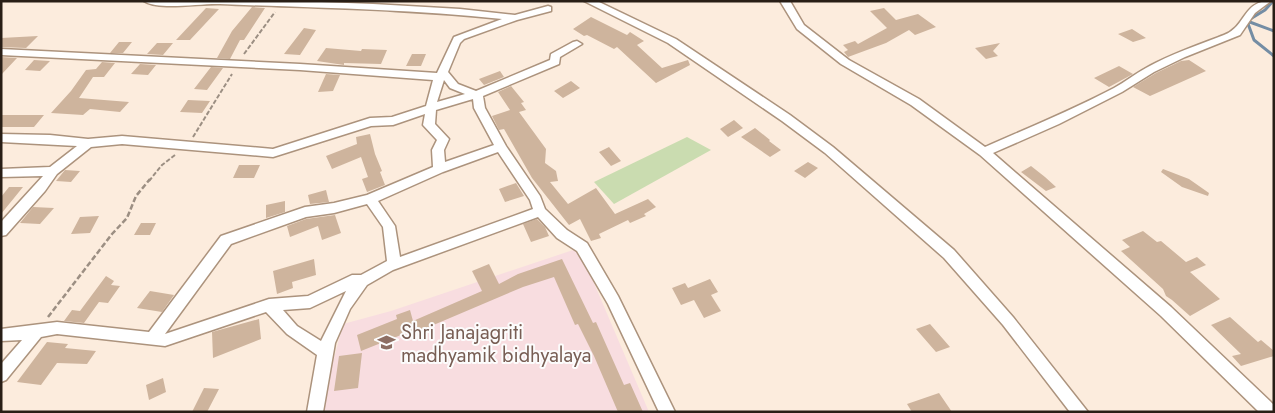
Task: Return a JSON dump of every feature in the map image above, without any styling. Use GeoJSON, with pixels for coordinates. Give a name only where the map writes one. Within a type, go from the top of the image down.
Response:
{"type":"FeatureCollection","features":[{"type":"Feature","properties":{"kind":"street"},"geometry":{"type":"LineString","coordinates":[[149,1],[162,4],[213,1],[373,7],[460,12],[515,18]]}},
{"type":"Feature","properties":{"kind":"street"},"geometry":{"type":"LineString","coordinates":[[589,1],[672,41],[786,118],[829,150],[948,254],[1008,321],[1080,412]]}},
{"type":"Feature","properties":{"kind":"street"},"geometry":{"type":"LineString","coordinates":[[785,1],[800,27],[845,62],[915,102],[984,152],[1122,271],[1225,364],[1270,412]]}},
{"type":"Feature","properties":{"kind":"street"},"geometry":{"type":"LineString","coordinates":[[984,152],[1055,121],[1118,90],[1150,70],[1181,55],[1237,33],[1252,11],[1266,1]]}},
{"type":"Feature","properties":{"kind":"street"},"geometry":{"type":"LineString","coordinates":[[439,169],[438,150],[443,139],[429,125],[433,92],[452,53],[456,40],[515,18],[548,9]]}},
{"type":"Feature","properties":{"kind":"street"},"geometry":{"type":"LineString","coordinates":[[1,138],[50,139],[88,143],[122,140],[150,144],[273,152],[370,122],[393,121],[477,95],[555,62],[555,56],[577,44]]}},
{"type":"Feature","properties":{"kind":"street"},"geometry":{"type":"LineString","coordinates":[[1,52],[440,77],[446,75],[454,86],[477,95]]}},
{"type":"Feature","properties":{"kind":"street"},"geometry":{"type":"LineString","coordinates":[[477,95],[480,108],[501,147],[536,199],[540,211],[562,234],[582,246],[613,300],[667,412]]}},
{"type":"Feature","properties":{"kind":"street"},"geometry":{"type":"LineString","coordinates":[[1,231],[53,171],[88,143]]}},
{"type":"Feature","properties":{"kind":"street"},"geometry":{"type":"LineString","coordinates":[[154,338],[226,240],[304,212],[334,208],[370,199],[439,169],[501,147]]}},
{"type":"Feature","properties":{"kind":"street"},"geometry":{"type":"LineString","coordinates":[[1,173],[53,171]]}},
{"type":"Feature","properties":{"kind":"street"},"geometry":{"type":"LineString","coordinates":[[370,199],[389,226],[394,265]]}},
{"type":"Feature","properties":{"kind":"street"},"geometry":{"type":"LineString","coordinates":[[315,412],[330,334],[351,294],[360,282],[394,265],[540,211]]}},
{"type":"Feature","properties":{"kind":"street"},"geometry":{"type":"LineString","coordinates":[[1,335],[57,328],[165,340],[188,334],[270,305],[310,302],[357,279],[360,282]]}},
{"type":"Feature","properties":{"kind":"street"},"geometry":{"type":"LineString","coordinates":[[270,305],[292,330],[326,353]]}},
{"type":"Feature","properties":{"kind":"street"},"geometry":{"type":"LineString","coordinates":[[1,375],[37,332]]}},
{"type":"Feature","properties":{"kind":"path"},"geometry":{"type":"LineString","coordinates":[[37,332],[126,218],[136,196],[162,165],[187,145],[237,64],[280,5]]}},
{"type":"Feature","properties":{"kind":"shaded area"},"geometry":{"type":"Polygon","coordinates":[[[579,248],[649,412],[320,412],[343,324],[391,311],[579,248]]]}},
{"type":"Feature","properties":{"kind":"green space"},"geometry":{"type":"Polygon","coordinates":[[[687,137],[711,150],[614,204],[594,182],[687,137]]]}},
{"type":"Feature","properties":{"kind":"building"},"geometry":{"type":"Polygon","coordinates":[[[252,7],[265,8],[244,40],[240,40],[230,59],[217,58],[232,31],[252,7]]]}},
{"type":"Feature","properties":{"kind":"building"},"geometry":{"type":"Polygon","coordinates":[[[206,8],[219,9],[190,40],[176,40],[206,8]]]}},
{"type":"Feature","properties":{"kind":"building"},"geometry":{"type":"Polygon","coordinates":[[[884,8],[896,20],[918,14],[936,27],[915,35],[909,30],[886,43],[848,57],[844,52],[848,50],[843,45],[855,41],[858,44],[887,28],[870,11],[884,8]]]}},
{"type":"Feature","properties":{"kind":"building"},"geometry":{"type":"Polygon","coordinates":[[[591,17],[627,35],[630,32],[644,41],[637,45],[662,68],[688,60],[690,65],[656,83],[617,47],[614,49],[573,29],[591,17]]]}},
{"type":"Feature","properties":{"kind":"building"},"geometry":{"type":"Polygon","coordinates":[[[304,28],[316,30],[300,55],[284,54],[304,28]]]}},
{"type":"Feature","properties":{"kind":"building"},"geometry":{"type":"Polygon","coordinates":[[[1132,29],[1146,38],[1133,42],[1118,34],[1132,29]]]}},
{"type":"Feature","properties":{"kind":"building"},"geometry":{"type":"Polygon","coordinates":[[[38,36],[26,48],[1,47],[1,38],[38,36]]]}},
{"type":"Feature","properties":{"kind":"building"},"geometry":{"type":"Polygon","coordinates":[[[119,42],[132,42],[123,53],[110,53],[119,42]]]}},
{"type":"Feature","properties":{"kind":"building"},"geometry":{"type":"Polygon","coordinates":[[[157,43],[173,43],[163,55],[147,54],[157,43]]]}},
{"type":"Feature","properties":{"kind":"building"},"geometry":{"type":"Polygon","coordinates":[[[1000,43],[993,51],[998,56],[986,59],[975,48],[1000,43]]]}},
{"type":"Feature","properties":{"kind":"building"},"geometry":{"type":"Polygon","coordinates":[[[326,48],[361,51],[362,49],[387,50],[381,64],[344,63],[344,65],[317,61],[326,48]]]}},
{"type":"Feature","properties":{"kind":"building"},"geometry":{"type":"Polygon","coordinates":[[[412,54],[426,54],[421,66],[406,66],[412,54]]]}},
{"type":"Feature","properties":{"kind":"building"},"geometry":{"type":"Polygon","coordinates":[[[1,57],[17,58],[1,75],[1,57]]]}},
{"type":"Feature","properties":{"kind":"building"},"geometry":{"type":"Polygon","coordinates":[[[34,60],[50,61],[40,71],[25,70],[34,60]]]}},
{"type":"Feature","properties":{"kind":"building"},"geometry":{"type":"Polygon","coordinates":[[[1189,60],[1206,71],[1150,96],[1133,87],[1156,73],[1181,61],[1189,60]]]}},
{"type":"Feature","properties":{"kind":"building"},"geometry":{"type":"Polygon","coordinates":[[[102,62],[115,63],[104,77],[93,77],[79,98],[129,102],[120,112],[90,109],[83,115],[51,113],[71,91],[86,70],[96,69],[102,62]]]}},
{"type":"Feature","properties":{"kind":"building"},"geometry":{"type":"Polygon","coordinates":[[[140,64],[156,65],[148,75],[131,74],[140,64]]]}},
{"type":"Feature","properties":{"kind":"building"},"geometry":{"type":"Polygon","coordinates":[[[1119,66],[1133,74],[1109,87],[1094,78],[1119,66]]]}},
{"type":"Feature","properties":{"kind":"building"},"geometry":{"type":"Polygon","coordinates":[[[211,67],[223,68],[207,90],[194,89],[211,67]]]}},
{"type":"Feature","properties":{"kind":"building"},"geometry":{"type":"Polygon","coordinates":[[[500,71],[504,77],[484,85],[479,79],[500,71]]]}},
{"type":"Feature","properties":{"kind":"building"},"geometry":{"type":"Polygon","coordinates":[[[326,74],[340,75],[333,91],[318,92],[326,74]]]}},
{"type":"Feature","properties":{"kind":"building"},"geometry":{"type":"Polygon","coordinates":[[[571,81],[580,88],[563,98],[554,91],[571,81]]]}},
{"type":"Feature","properties":{"kind":"building"},"geometry":{"type":"Polygon","coordinates":[[[511,86],[524,102],[521,103],[526,110],[519,112],[546,149],[545,163],[556,171],[558,181],[550,182],[568,204],[596,188],[615,214],[648,199],[656,207],[644,214],[646,216],[630,223],[628,220],[599,234],[601,238],[591,241],[580,219],[569,225],[532,178],[504,129],[499,130],[492,116],[510,110],[498,92],[511,86]]]}},
{"type":"Feature","properties":{"kind":"building"},"geometry":{"type":"Polygon","coordinates":[[[188,100],[210,101],[202,113],[180,112],[188,100]]]}},
{"type":"Feature","properties":{"kind":"building"},"geometry":{"type":"Polygon","coordinates":[[[1,115],[44,115],[34,127],[1,127],[1,115]]]}},
{"type":"Feature","properties":{"kind":"building"},"geometry":{"type":"Polygon","coordinates":[[[734,120],[743,128],[728,137],[720,129],[734,120]]]}},
{"type":"Feature","properties":{"kind":"building"},"geometry":{"type":"Polygon","coordinates":[[[755,128],[781,150],[770,157],[741,137],[755,128]]]}},
{"type":"Feature","properties":{"kind":"building"},"geometry":{"type":"Polygon","coordinates":[[[370,134],[385,185],[367,192],[362,179],[368,177],[361,157],[332,169],[326,156],[357,144],[356,137],[370,134]]]}},
{"type":"Feature","properties":{"kind":"building"},"geometry":{"type":"Polygon","coordinates":[[[609,147],[621,161],[611,166],[599,152],[609,147]]]}},
{"type":"Feature","properties":{"kind":"building"},"geometry":{"type":"Polygon","coordinates":[[[808,162],[818,168],[805,178],[794,171],[808,162]]]}},
{"type":"Feature","properties":{"kind":"building"},"geometry":{"type":"Polygon","coordinates":[[[239,165],[260,165],[254,178],[233,178],[239,165]]]}},
{"type":"Feature","properties":{"kind":"building"},"geometry":{"type":"Polygon","coordinates":[[[1031,166],[1056,187],[1046,191],[1021,172],[1031,166]]]}},
{"type":"Feature","properties":{"kind":"building"},"geometry":{"type":"Polygon","coordinates":[[[1163,169],[1189,179],[1209,193],[1208,196],[1182,187],[1161,172],[1163,169]]]}},
{"type":"Feature","properties":{"kind":"building"},"geometry":{"type":"Polygon","coordinates":[[[65,170],[80,171],[71,182],[56,181],[65,170]]]}},
{"type":"Feature","properties":{"kind":"building"},"geometry":{"type":"Polygon","coordinates":[[[516,183],[524,196],[505,202],[499,189],[516,183]]]}},
{"type":"Feature","properties":{"kind":"building"},"geometry":{"type":"Polygon","coordinates":[[[9,187],[23,187],[1,214],[1,197],[9,187]]]}},
{"type":"Feature","properties":{"kind":"building"},"geometry":{"type":"Polygon","coordinates":[[[326,190],[329,202],[310,204],[308,195],[326,190]]]}},
{"type":"Feature","properties":{"kind":"building"},"geometry":{"type":"Polygon","coordinates":[[[285,201],[285,212],[266,218],[266,205],[285,201]]]}},
{"type":"Feature","properties":{"kind":"building"},"geometry":{"type":"Polygon","coordinates":[[[33,207],[54,208],[40,224],[20,223],[33,207]]]}},
{"type":"Feature","properties":{"kind":"building"},"geometry":{"type":"Polygon","coordinates":[[[335,215],[341,233],[322,240],[318,226],[290,237],[287,226],[306,219],[335,215]]]}},
{"type":"Feature","properties":{"kind":"building"},"geometry":{"type":"Polygon","coordinates":[[[99,216],[90,233],[71,234],[80,217],[99,216]]]}},
{"type":"Feature","properties":{"kind":"building"},"geometry":{"type":"Polygon","coordinates":[[[537,219],[545,227],[549,236],[531,242],[523,224],[537,219]]]}},
{"type":"Feature","properties":{"kind":"building"},"geometry":{"type":"Polygon","coordinates":[[[141,223],[156,223],[150,235],[134,235],[141,223]]]}},
{"type":"Feature","properties":{"kind":"building"},"geometry":{"type":"Polygon","coordinates":[[[1143,231],[1157,242],[1161,241],[1186,262],[1197,257],[1206,265],[1190,272],[1220,299],[1190,316],[1166,296],[1163,289],[1121,251],[1130,247],[1122,240],[1143,231]]]}},
{"type":"Feature","properties":{"kind":"building"},"geometry":{"type":"Polygon","coordinates":[[[314,259],[316,275],[292,282],[293,288],[277,294],[273,271],[314,259]]]}},
{"type":"Feature","properties":{"kind":"building"},"geometry":{"type":"Polygon","coordinates":[[[562,259],[593,323],[596,322],[624,385],[630,383],[643,412],[618,412],[594,356],[578,324],[575,325],[554,277],[523,287],[417,332],[401,335],[361,351],[357,335],[397,319],[396,315],[410,310],[413,321],[482,291],[472,271],[489,264],[499,284],[518,274],[562,259]]]}},
{"type":"Feature","properties":{"kind":"building"},"geometry":{"type":"Polygon","coordinates":[[[106,276],[114,281],[111,285],[120,286],[108,303],[99,302],[84,323],[64,321],[72,310],[80,311],[106,276]]]}},
{"type":"Feature","properties":{"kind":"building"},"geometry":{"type":"Polygon","coordinates":[[[710,279],[718,292],[711,295],[721,311],[704,318],[694,300],[681,305],[672,288],[685,283],[688,288],[710,279]]]}},
{"type":"Feature","properties":{"kind":"building"},"geometry":{"type":"Polygon","coordinates":[[[150,291],[174,295],[162,312],[137,308],[150,291]]]}},
{"type":"Feature","properties":{"kind":"building"},"geometry":{"type":"Polygon","coordinates":[[[1230,317],[1258,342],[1261,340],[1274,351],[1274,356],[1241,366],[1232,356],[1241,354],[1211,325],[1230,317]]]}},
{"type":"Feature","properties":{"kind":"building"},"geometry":{"type":"Polygon","coordinates":[[[259,319],[261,339],[213,358],[212,332],[259,319]]]}},
{"type":"Feature","properties":{"kind":"building"},"geometry":{"type":"Polygon","coordinates":[[[930,324],[950,347],[936,352],[916,329],[930,324]]]}},
{"type":"Feature","properties":{"kind":"building"},"geometry":{"type":"Polygon","coordinates":[[[47,342],[68,344],[65,348],[96,351],[87,364],[57,363],[41,385],[17,382],[47,342]]]}},
{"type":"Feature","properties":{"kind":"building"},"geometry":{"type":"Polygon","coordinates":[[[362,353],[358,388],[334,391],[339,356],[362,353]]]}},
{"type":"Feature","properties":{"kind":"building"},"geometry":{"type":"Polygon","coordinates":[[[163,378],[166,392],[149,400],[146,385],[163,378]]]}},
{"type":"Feature","properties":{"kind":"building"},"geometry":{"type":"Polygon","coordinates":[[[204,388],[219,389],[207,412],[192,412],[204,388]]]}},
{"type":"Feature","properties":{"kind":"building"},"geometry":{"type":"Polygon","coordinates":[[[939,393],[952,412],[912,412],[907,404],[939,393]]]}},
{"type":"Feature","properties":{"kind":"waterway"},"geometry":{"type":"LineString","coordinates":[[1247,21],[1265,10],[1273,1]]}},
{"type":"Feature","properties":{"kind":"waterway"},"geometry":{"type":"LineString","coordinates":[[1247,21],[1274,31]]}},
{"type":"Feature","properties":{"kind":"waterway"},"geometry":{"type":"LineString","coordinates":[[1247,21],[1254,40],[1274,56]]}},
{"type":"Feature","properties":{"kind":"place","name":"Shri Janajagriti madhyamik bidhyalaya"},"geometry":{"type":"Point","coordinates":[387,343]}}]}
